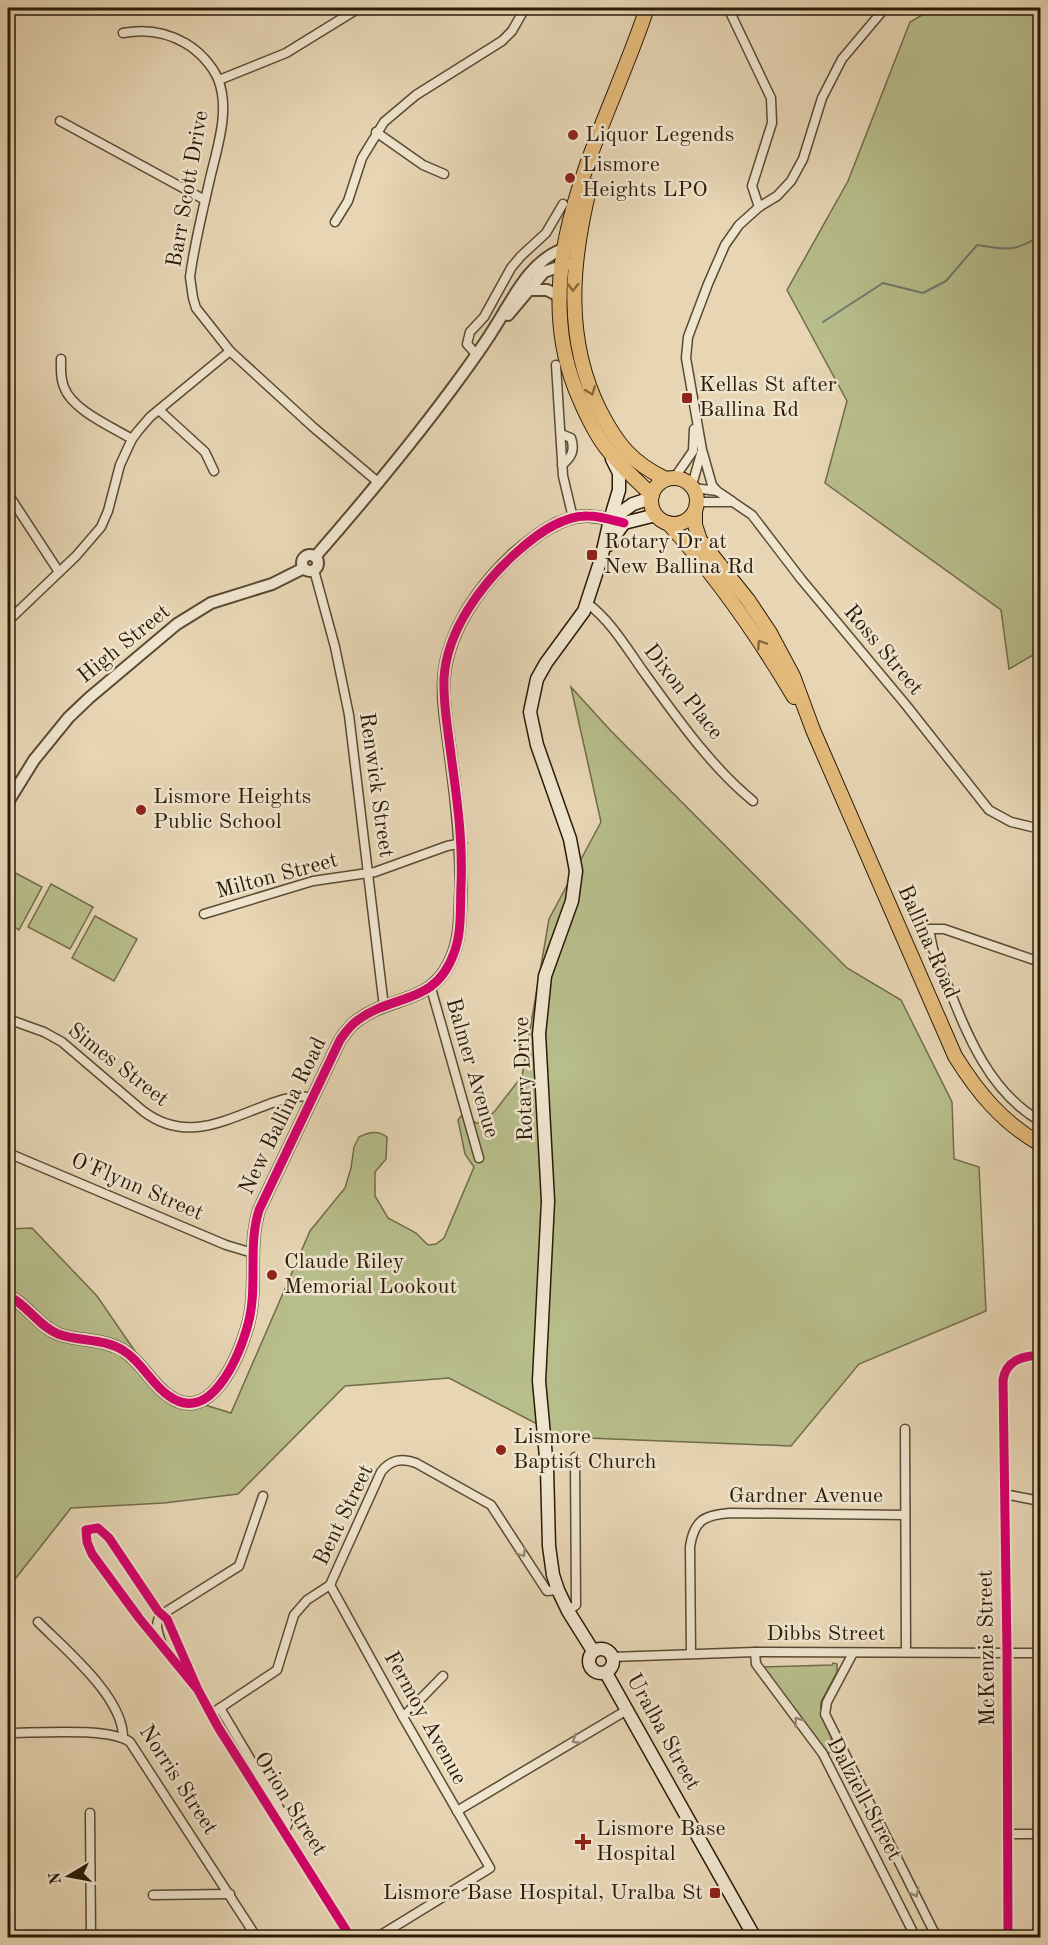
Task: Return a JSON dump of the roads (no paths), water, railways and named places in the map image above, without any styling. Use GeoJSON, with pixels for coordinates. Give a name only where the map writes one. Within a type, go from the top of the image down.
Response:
{"type":"FeatureCollection","features":[{"type":"Feature","properties":{"kind":"main road"},"geometry":{"type":"LineString","coordinates":[[647,8],[592,151],[563,249],[559,296],[564,351],[582,406],[604,445],[651,496]]}},
{"type":"Feature","properties":{"kind":"main road"},"geometry":{"type":"LineString","coordinates":[[624,523],[662,519],[683,523],[696,507],[693,486],[682,478],[670,478],[646,470],[631,458],[610,429],[593,397],[582,364],[576,335],[573,279],[578,239],[590,184],[601,149],[657,8]]}},
{"type":"Feature","properties":{"kind":"main road","name":"Rotary Drive"},"geometry":{"type":"LineString","coordinates":[[558,1590],[550,1554],[547,1468],[539,1381],[548,1202],[539,1034],[545,976],[572,901],[576,871],[570,839],[537,745],[530,712],[537,679],[546,663],[580,619],[601,559],[620,490],[620,478],[604,445]]}},
{"type":"Feature","properties":{"kind":"main road"},"geometry":{"type":"LineString","coordinates":[[662,519],[652,507],[651,496],[657,485],[670,478]]}},
{"type":"Feature","properties":{"kind":"main road"},"geometry":{"type":"LineString","coordinates":[[610,520],[623,510],[651,496]]}},
{"type":"Feature","properties":{"kind":"main road","name":"Ballina Road"},"geometry":{"type":"LineString","coordinates":[[696,507],[695,525],[700,540],[748,600],[770,633],[793,676],[813,730],[955,1056],[974,1086],[997,1112],[1021,1133],[1041,1144]]}},
{"type":"Feature","properties":{"kind":"main road","name":"Ballina Road"},"geometry":{"type":"LineString","coordinates":[[662,519],[692,549],[750,628],[813,730]]}},
{"type":"Feature","properties":{"kind":"main road","name":"Rotary Drive"},"geometry":{"type":"LineString","coordinates":[[601,559],[615,532],[624,523]]}},
{"type":"Feature","properties":{"kind":"main road","name":"Uralba Street"},"geometry":{"type":"LineString","coordinates":[[558,1590],[593,1652]]}},
{"type":"Feature","properties":{"kind":"main road","name":"Uralba Street"},"geometry":{"type":"LineString","coordinates":[[603,1649],[609,1652],[612,1657],[612,1666],[606,1673],[596,1673],[589,1666],[593,1652],[603,1649]]}},
{"type":"Feature","properties":{"kind":"main road","name":"Uralba Street"},"geometry":{"type":"LineString","coordinates":[[606,1673],[754,1938]]}},
{"type":"Feature","properties":{"kind":"street"},"geometry":{"type":"LineString","coordinates":[[219,80],[286,53],[359,8]]}},
{"type":"Feature","properties":{"kind":"street"},"geometry":{"type":"LineString","coordinates":[[335,222],[348,201],[362,158],[376,132],[393,113],[416,95],[502,41],[512,31],[525,8]]}},
{"type":"Feature","properties":{"kind":"street"},"geometry":{"type":"LineString","coordinates":[[728,8],[771,98],[771,123],[752,186],[759,207]]}},
{"type":"Feature","properties":{"kind":"street"},"geometry":{"type":"LineString","coordinates":[[717,491],[710,479],[702,450],[686,369],[688,337],[725,245],[740,225],[759,207],[777,196],[791,180],[802,159],[822,98],[837,69],[855,41],[885,8]]}},
{"type":"Feature","properties":{"kind":"street","name":"Barr Scott Drive"},"geometry":{"type":"LineString","coordinates":[[123,33],[146,31],[177,38],[192,46],[219,80],[223,112],[221,126],[191,267],[190,288],[202,317],[230,351],[313,427],[379,483]]}},
{"type":"Feature","properties":{"kind":"street"},"geometry":{"type":"LineString","coordinates":[[60,121],[205,200]]}},
{"type":"Feature","properties":{"kind":"street"},"geometry":{"type":"LineString","coordinates":[[376,132],[423,165],[444,174]]}},
{"type":"Feature","properties":{"kind":"street"},"geometry":{"type":"LineString","coordinates":[[476,354],[467,344],[470,332],[484,317],[511,268],[521,255],[546,233],[563,204]]}},
{"type":"Feature","properties":{"kind":"street"},"geometry":{"type":"LineString","coordinates":[[379,483],[493,331],[544,272],[567,263],[578,239]]}},
{"type":"Feature","properties":{"kind":"street"},"geometry":{"type":"LineString","coordinates":[[493,331],[511,299],[537,266],[563,249]]}},
{"type":"Feature","properties":{"kind":"street"},"geometry":{"type":"LineString","coordinates":[[529,290],[548,290],[559,296]]}},
{"type":"Feature","properties":{"kind":"street"},"geometry":{"type":"LineString","coordinates":[[8,621],[92,540],[108,511],[120,465],[132,439],[159,410],[230,351]]}},
{"type":"Feature","properties":{"kind":"street"},"geometry":{"type":"LineString","coordinates":[[61,358],[61,376],[64,389],[70,399],[132,439]]}},
{"type":"Feature","properties":{"kind":"street"},"geometry":{"type":"LineString","coordinates":[[556,365],[562,465],[565,490],[573,518]]}},
{"type":"Feature","properties":{"kind":"street"},"geometry":{"type":"LineString","coordinates":[[670,478],[693,451],[693,405]]}},
{"type":"Feature","properties":{"kind":"street"},"geometry":{"type":"LineString","coordinates":[[159,410],[205,452],[214,471]]}},
{"type":"Feature","properties":{"kind":"street"},"geometry":{"type":"LineString","coordinates":[[702,450],[693,486],[717,491]]}},
{"type":"Feature","properties":{"kind":"street","name":"High Street"},"geometry":{"type":"LineString","coordinates":[[8,802],[34,760],[69,717],[89,698],[177,624],[211,603],[272,584],[309,569],[303,562],[305,558],[310,555],[315,557],[379,483]]}},
{"type":"Feature","properties":{"kind":"street","name":"Ross Street"},"geometry":{"type":"LineString","coordinates":[[717,491],[754,517],[801,579],[990,810],[1011,822],[1041,829]]}},
{"type":"Feature","properties":{"kind":"street"},"geometry":{"type":"LineString","coordinates":[[8,494],[59,572]]}},
{"type":"Feature","properties":{"kind":"street"},"geometry":{"type":"LineString","coordinates":[[696,507],[733,502]]}},
{"type":"Feature","properties":{"kind":"street"},"geometry":{"type":"LineString","coordinates":[[431,988],[449,965],[457,942],[460,919],[462,843],[444,695],[444,677],[452,642],[470,608],[493,575],[506,561],[537,536],[562,521],[573,518],[587,516],[624,523]]}},
{"type":"Feature","properties":{"kind":"street","name":"Renwick Street"},"geometry":{"type":"LineString","coordinates":[[309,569],[343,682],[369,873],[384,1007]]}},
{"type":"Feature","properties":{"kind":"street","name":"Dixon Place"},"geometry":{"type":"LineString","coordinates":[[587,603],[602,614],[662,698],[730,782],[753,801]]}},
{"type":"Feature","properties":{"kind":"street","name":"Milton Street"},"geometry":{"type":"LineString","coordinates":[[204,914],[313,881],[369,873],[462,843]]}},
{"type":"Feature","properties":{"kind":"street"},"geometry":{"type":"LineString","coordinates":[[1041,962],[944,929],[929,929],[933,949],[984,1065],[1006,1094],[1041,1121]]}},
{"type":"Feature","properties":{"kind":"street","name":"New Ballina Road"},"geometry":{"type":"LineString","coordinates":[[8,1296],[45,1327],[57,1334],[70,1338],[106,1342],[125,1351],[168,1396],[186,1403],[195,1403],[212,1395],[233,1361],[247,1327],[253,1296],[254,1232],[259,1210],[340,1040],[358,1020],[431,988]]}},
{"type":"Feature","properties":{"kind":"street","name":"Balmer Avenue"},"geometry":{"type":"LineString","coordinates":[[431,988],[479,1158]]}},
{"type":"Feature","properties":{"kind":"street","name":"Simes Street"},"geometry":{"type":"LineString","coordinates":[[8,1019],[44,1032],[62,1042],[143,1111],[170,1126],[203,1127],[280,1100],[298,1096],[312,1098]]}},
{"type":"Feature","properties":{"kind":"street","name":"O'Flynn Street"},"geometry":{"type":"LineString","coordinates":[[8,1153],[226,1245],[253,1251]]}},
{"type":"Feature","properties":{"kind":"street","name":"McKenzie Street"},"geometry":{"type":"LineString","coordinates":[[1008,1937],[1003,1380],[1005,1369],[1012,1362],[1025,1357],[1041,1355]]}},
{"type":"Feature","properties":{"kind":"street"},"geometry":{"type":"LineString","coordinates":[[905,1429],[906,1652]]}},
{"type":"Feature","properties":{"kind":"street"},"geometry":{"type":"LineString","coordinates":[[568,1611],[576,1605],[577,1591],[574,1536],[575,1457]]}},
{"type":"Feature","properties":{"kind":"street","name":"Bent Street"},"geometry":{"type":"LineString","coordinates":[[212,1714],[278,1670],[294,1615],[307,1600],[330,1585],[381,1472],[394,1461],[404,1459],[416,1463],[490,1505]]}},
{"type":"Feature","properties":{"kind":"street"},"geometry":{"type":"LineString","coordinates":[[1004,1494],[1041,1501]]}},
{"type":"Feature","properties":{"kind":"street"},"geometry":{"type":"LineString","coordinates":[[162,1645],[157,1628],[157,1620],[161,1615],[239,1566],[263,1496]]}},
{"type":"Feature","properties":{"kind":"street","name":"Uralba Street"},"geometry":{"type":"LineString","coordinates":[[490,1505],[547,1591],[558,1590]]}},
{"type":"Feature","properties":{"kind":"street","name":"Gardner Avenue"},"geometry":{"type":"LineString","coordinates":[[691,1654],[690,1547],[692,1534],[700,1521],[709,1516],[730,1513],[905,1515]]}},
{"type":"Feature","properties":{"kind":"street","name":"Orion Street"},"geometry":{"type":"LineString","coordinates":[[198,1690],[139,1618],[92,1554],[87,1542],[86,1530],[98,1528],[109,1538],[161,1615],[167,1619],[198,1690],[284,1833],[351,1938]]}},
{"type":"Feature","properties":{"kind":"street","name":"Fermoy Avenue"},"geometry":{"type":"LineString","coordinates":[[330,1585],[490,1868],[376,1938]]}},
{"type":"Feature","properties":{"kind":"street","name":"Norris Street"},"geometry":{"type":"LineString","coordinates":[[38,1622],[108,1696],[121,1719],[123,1737],[136,1749],[257,1938]]}},
{"type":"Feature","properties":{"kind":"street","name":"Dibbs Street"},"geometry":{"type":"LineString","coordinates":[[612,1657],[755,1652],[1041,1653]]}},
{"type":"Feature","properties":{"kind":"street","name":"Dalziell Street"},"geometry":{"type":"LineString","coordinates":[[755,1652],[756,1664],[823,1754],[919,1938],[938,1935],[825,1714],[827,1702],[853,1653]]}},
{"type":"Feature","properties":{"kind":"street"},"geometry":{"type":"LineString","coordinates":[[403,1717],[443,1676]]}},
{"type":"Feature","properties":{"kind":"street"},"geometry":{"type":"LineString","coordinates":[[220,1708],[288,1823],[284,1833]]}},
{"type":"Feature","properties":{"kind":"street"},"geometry":{"type":"LineString","coordinates":[[457,1811],[627,1710]]}},
{"type":"Feature","properties":{"kind":"street"},"geometry":{"type":"LineString","coordinates":[[8,1733],[106,1734],[123,1737]]}},
{"type":"Feature","properties":{"kind":"street"},"geometry":{"type":"LineString","coordinates":[[90,1813],[91,1938]]}},
{"type":"Feature","properties":{"kind":"street"},"geometry":{"type":"LineString","coordinates":[[1008,1834],[1041,1834]]}},
{"type":"Feature","properties":{"kind":"street"},"geometry":{"type":"LineString","coordinates":[[153,1895],[230,1894]]}},
{"type":"Feature","properties":{"kind":"street"},"geometry":{"type":"LineString","coordinates":[[998,1938],[1008,1937]]}},
{"type":"Feature","properties":{"kind":"waterway"},"geometry":{"type":"LineString","coordinates":[[823,322],[883,283],[923,293],[946,281],[977,245],[1010,248],[1023,245],[1040,236]]}},
{"type":"Feature","properties":{"kind":"place","name":"Liquor Legends"},"geometry":{"type":"Point","coordinates":[573,135]}},
{"type":"Feature","properties":{"kind":"place","name":"Lismore Heights LPO"},"geometry":{"type":"Point","coordinates":[570,178]}},
{"type":"Feature","properties":{"kind":"place","name":"Kellas St after Ballina Rd"},"geometry":{"type":"Point","coordinates":[687,398]}},
{"type":"Feature","properties":{"kind":"place","name":"Rotary Dr at New Ballina Rd"},"geometry":{"type":"Point","coordinates":[592,555]}},
{"type":"Feature","properties":{"kind":"place","name":"Lismore Heights Public School"},"geometry":{"type":"Point","coordinates":[141,810]}},
{"type":"Feature","properties":{"kind":"place","name":"Claude Riley Memorial Lookout"},"geometry":{"type":"Point","coordinates":[272,1275]}},
{"type":"Feature","properties":{"kind":"place","name":"Lismore Baptist Church"},"geometry":{"type":"Point","coordinates":[501,1450]}},
{"type":"Feature","properties":{"kind":"place","name":"Lismore Base Hospital"},"geometry":{"type":"Point","coordinates":[583,1842]}},
{"type":"Feature","properties":{"kind":"place","name":"Lismore Base Hospital, Uralba St"},"geometry":{"type":"Point","coordinates":[715,1893]}}]}
